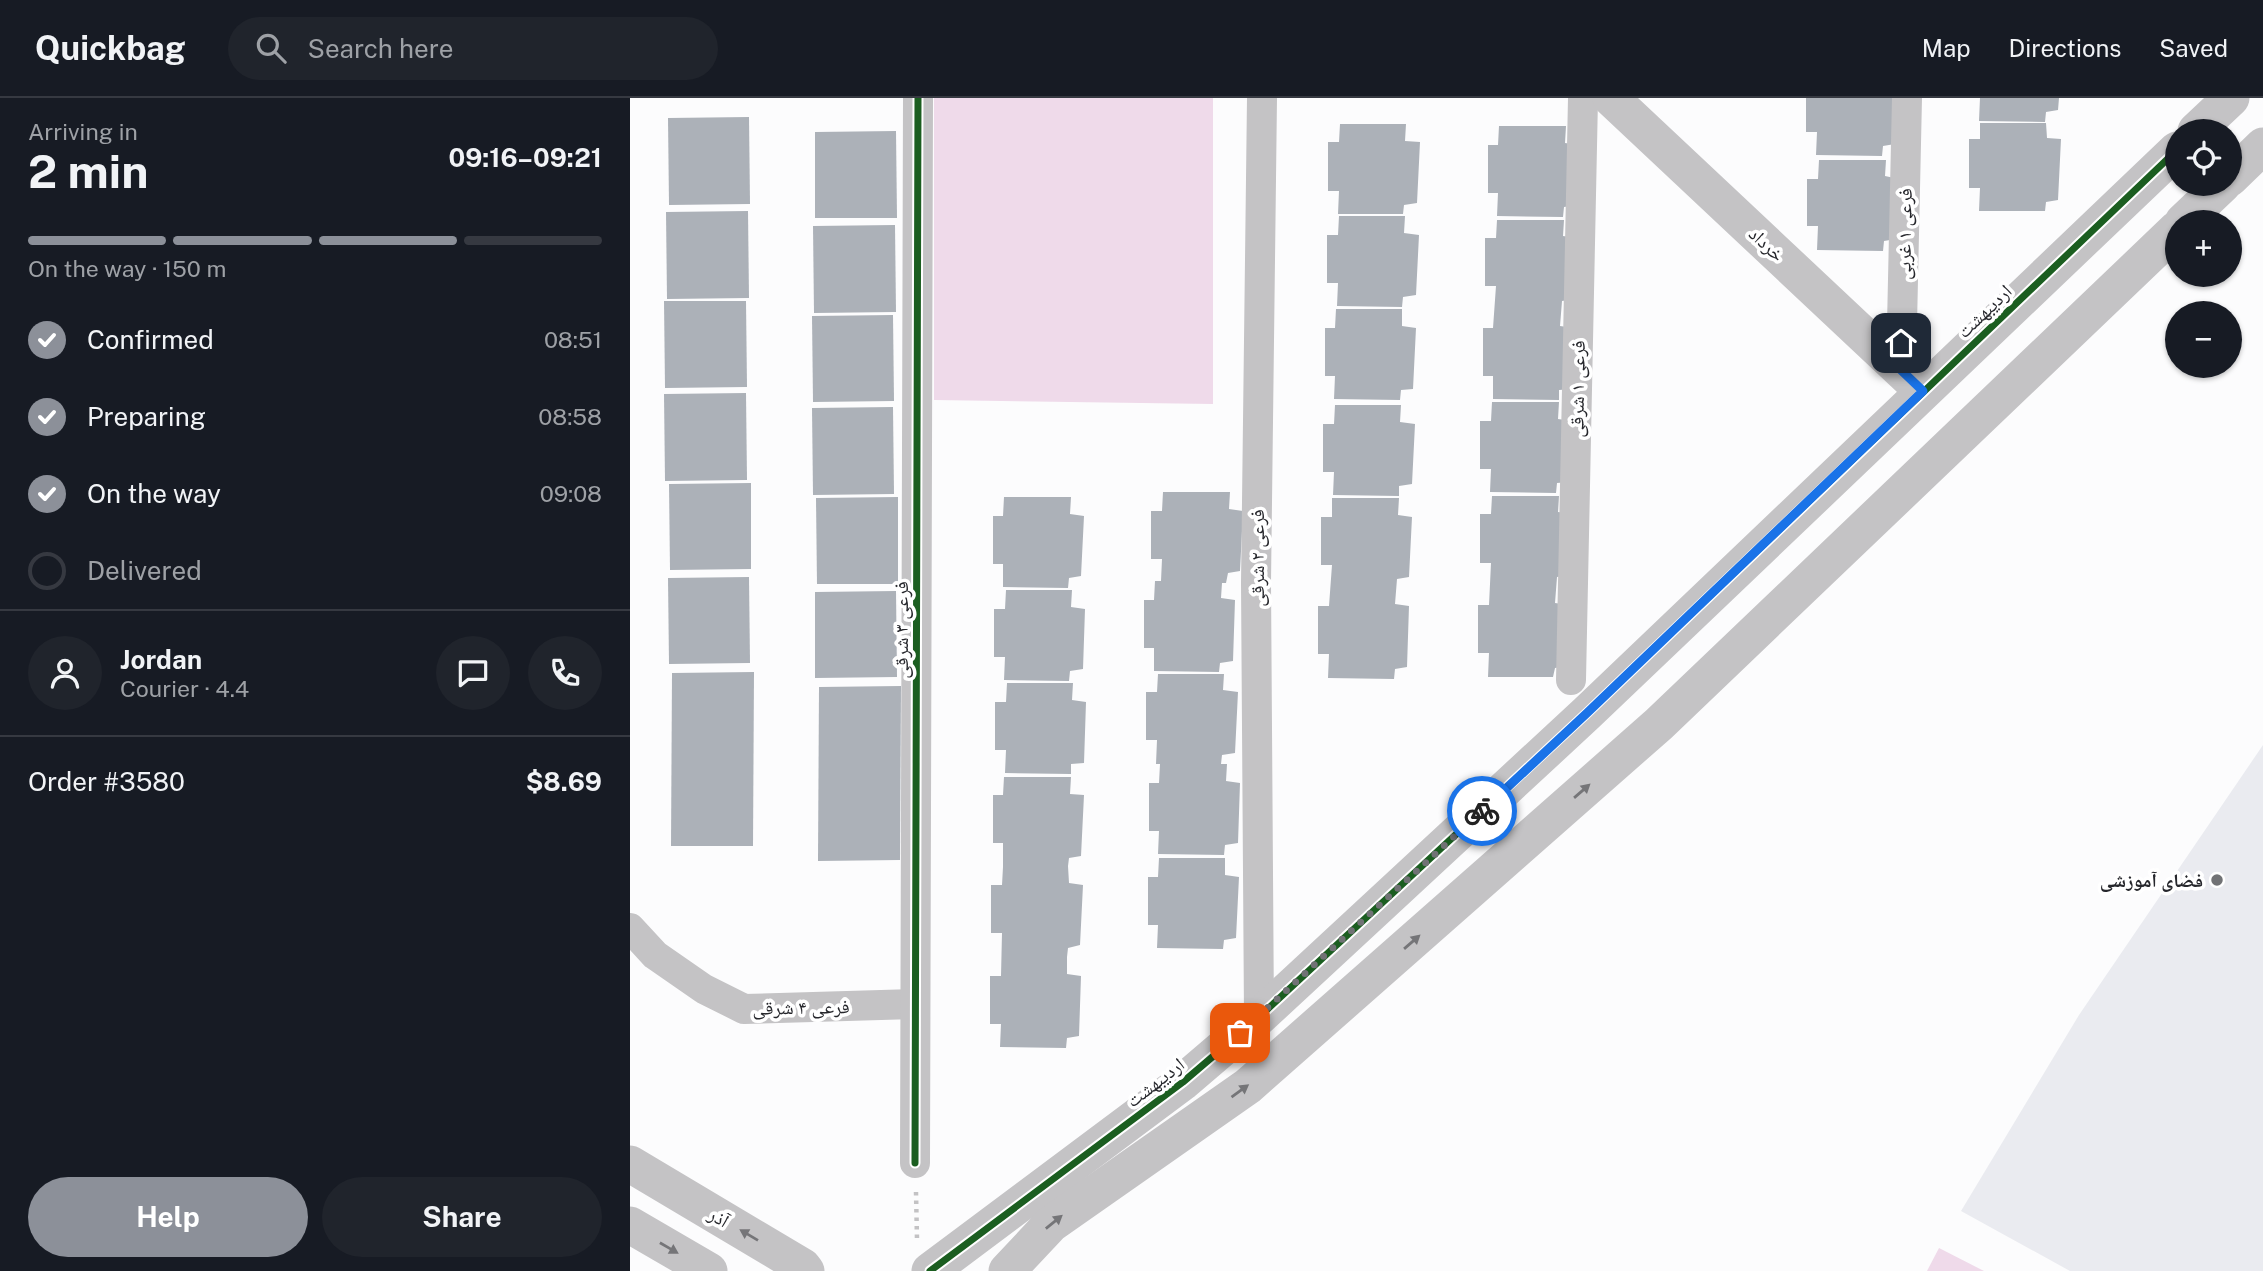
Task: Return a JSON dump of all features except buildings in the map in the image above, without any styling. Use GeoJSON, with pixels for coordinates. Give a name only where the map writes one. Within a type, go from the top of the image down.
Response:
{"type":"FeatureCollection","features":[{"type":"Feature","properties":{"kind":"street","name":"فرعی ۳ شرقی"},"geometry":{"type":"LineString","coordinates":[[915,1163],[918,98]]}},
{"type":"Feature","properties":{"kind":"street","name":"فرعی ۲ شرقی"},"geometry":{"type":"LineString","coordinates":[[1259,1017],[1256,583],[1262,98]]}},
{"type":"Feature","properties":{"kind":"street","name":"فرعی ۱ شرقی"},"geometry":{"type":"LineString","coordinates":[[1571,680],[1583,98]]}},
{"type":"Feature","properties":{"kind":"street","name":"خرداد"},"geometry":{"type":"LineString","coordinates":[[1611,98],[1912,380]]}},
{"type":"Feature","properties":{"kind":"street","name":"فرعی ۱ غربی"},"geometry":{"type":"LineString","coordinates":[[1906,98],[1912,380]]}},
{"type":"Feature","properties":{"kind":"street"},"geometry":{"type":"LineString","coordinates":[[2209,119],[2231,98]]}},
{"type":"Feature","properties":{"kind":"street"},"geometry":{"type":"LineString","coordinates":[[2242,166],[2263,146]]}},
{"type":"Feature","properties":{"kind":"street","name":"اردیبهشت"},"geometry":{"type":"LineString","coordinates":[[924,1258],[1183,1082],[1259,1017],[1587,713],[1912,380],[2165,160]]}},
{"type":"Feature","properties":{"kind":"street"},"geometry":{"type":"LineString","coordinates":[[2196,210],[2211,196]]}},
{"type":"Feature","properties":{"kind":"street"},"geometry":{"type":"LineString","coordinates":[[1007,1271],[1051,1224],[1248,1086],[1659,723],[2165,240]]}},
{"type":"Feature","properties":{"kind":"street","name":"فرعی ۴ شرقی"},"geometry":{"type":"LineString","coordinates":[[630,928],[655,955],[704,989],[744,1009],[915,1004]]}},
{"type":"Feature","properties":{"kind":"street","name":"آذر"},"geometry":{"type":"LineString","coordinates":[[630,1164],[806,1271]]}},
{"type":"Feature","properties":{"kind":"street"},"geometry":{"type":"LineString","coordinates":[[630,1225],[709,1271]]}},
{"type":"Feature","properties":{"kind":"path"},"geometry":{"type":"LineString","coordinates":[[915,1163],[924,1258]]}},
{"type":"Feature","properties":{"kind":"shaded area"},"geometry":{"type":"Polygon","coordinates":[[[934,98],[1213,98],[1213,404],[934,400],[934,98]]]}},
{"type":"Feature","properties":{"kind":"shaded area","name":"فضای آموزشی"},"geometry":{"type":"Polygon","coordinates":[[[2263,745],[2263,1271],[2070,1271],[1961,1211],[2079,1015],[2263,745]]]}},
{"type":"Feature","properties":{"kind":"shaded area"},"geometry":{"type":"Polygon","coordinates":[[[1939,1248],[1984,1271],[1927,1271],[1939,1248]]]}},
{"type":"Feature","properties":{"kind":"cycle path"},"geometry":{"type":"LineString","coordinates":[[915,1163],[918,98]]}},
{"type":"Feature","properties":{"kind":"cycle path"},"geometry":{"type":"LineString","coordinates":[[930,1271],[1183,1082],[1259,1017],[1587,713],[2165,161]]}},
{"type":"Feature","properties":{"kind":"way so far"},"geometry":{"type":"LineString","coordinates":[[1240,1033],[1482,811]]}},
{"type":"Feature","properties":{"kind":"place","name":"فضای آموزشی"},"geometry":{"type":"Point","coordinates":[2217,880]}},
{"type":"Feature","properties":{"kind":"route"},"geometry":{"type":"LineString","coordinates":[[1482,811],[1923,391],[1901,370],[1901,343]]}}]}
